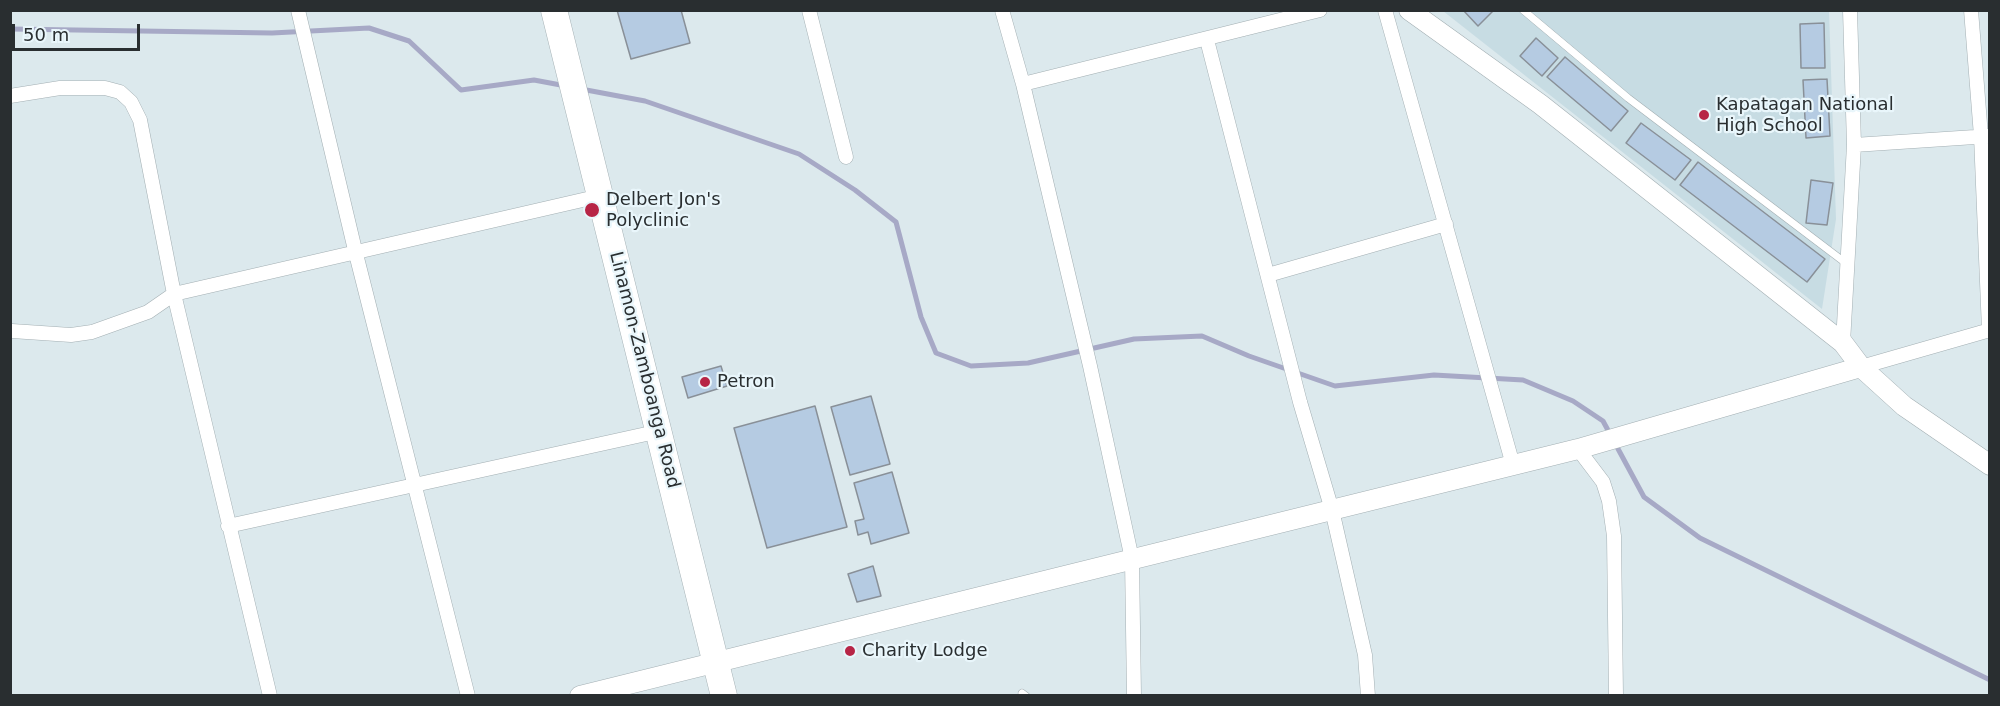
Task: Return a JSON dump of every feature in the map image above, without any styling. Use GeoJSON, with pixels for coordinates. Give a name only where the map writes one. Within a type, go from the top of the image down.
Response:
{"type":"FeatureCollection","features":[{"type":"Feature","properties":{"kind":"highway","name":"Linamon-Zamboanga Road"},"geometry":{"type":"LineString","coordinates":[[554,10],[724,696]]}},
{"type":"Feature","properties":{"kind":"street"},"geometry":{"type":"LineString","coordinates":[[809,10],[846,157]]}},
{"type":"Feature","properties":{"kind":"street"},"geometry":{"type":"LineString","coordinates":[[1002,10],[1023,84],[1090,366],[1132,559],[1134,696]]}},
{"type":"Feature","properties":{"kind":"street"},"geometry":{"type":"LineString","coordinates":[[1023,84],[1320,10]]}},
{"type":"Feature","properties":{"kind":"street"},"geometry":{"type":"LineString","coordinates":[[1385,10],[1513,465]]}},
{"type":"Feature","properties":{"kind":"street"},"geometry":{"type":"LineString","coordinates":[[1408,10],[1539,104],[1843,343],[1861,367],[1904,406],[1989,465]]}},
{"type":"Feature","properties":{"kind":"street"},"geometry":{"type":"LineString","coordinates":[[1843,343],[1854,145],[1850,10]]}},
{"type":"Feature","properties":{"kind":"street"},"geometry":{"type":"LineString","coordinates":[[580,696],[1513,465],[1636,432],[1989,330],[1985,136],[1971,10]]}},
{"type":"Feature","properties":{"kind":"street"},"geometry":{"type":"LineString","coordinates":[[298,11],[355,250],[468,696]]}},
{"type":"Feature","properties":{"kind":"street"},"geometry":{"type":"LineString","coordinates":[[1207,40],[1300,402],[1332,510],[1365,655],[1368,696]]}},
{"type":"Feature","properties":{"kind":"street"},"geometry":{"type":"LineString","coordinates":[[10,96],[60,88],[105,88],[120,92],[131,102],[140,120],[174,294],[270,696]]}},
{"type":"Feature","properties":{"kind":"street"},"geometry":{"type":"LineString","coordinates":[[1854,145],[1985,136]]}},
{"type":"Feature","properties":{"kind":"street"},"geometry":{"type":"LineString","coordinates":[[12,331],[71,335],[92,333],[148,312],[174,294],[355,250],[600,196]]}},
{"type":"Feature","properties":{"kind":"street"},"geometry":{"type":"LineString","coordinates":[[1268,275],[1446,224]]}},
{"type":"Feature","properties":{"kind":"street"},"geometry":{"type":"LineString","coordinates":[[228,526],[660,431]]}},
{"type":"Feature","properties":{"kind":"street"},"geometry":{"type":"LineString","coordinates":[[1586,446],[1609,501],[1614,536],[1616,696]]}},
{"type":"Feature","properties":{"kind":"lane"},"geometry":{"type":"LineString","coordinates":[[1522,10],[1628,98],[1848,265]]}},
{"type":"Feature","properties":{"kind":"shaded area","name":"Kapatagan National High School"},"geometry":{"type":"Polygon","coordinates":[[[1443,11],[1829,11],[1836,219],[1822,309],[1443,11]]]}},
{"type":"Feature","properties":{"kind":"building"},"geometry":{"type":"Polygon","coordinates":[[[617,10],[681,10],[690,43],[631,59],[617,10]]]}},
{"type":"Feature","properties":{"kind":"building"},"geometry":{"type":"Polygon","coordinates":[[[1463,10],[1494,10],[1478,26],[1463,10]]]}},
{"type":"Feature","properties":{"kind":"building"},"geometry":{"type":"Polygon","coordinates":[[[1824,23],[1825,68],[1801,68],[1800,24],[1824,23]]]}},
{"type":"Feature","properties":{"kind":"building"},"geometry":{"type":"Polygon","coordinates":[[[1536,38],[1558,58],[1542,76],[1520,56],[1536,38]]]}},
{"type":"Feature","properties":{"kind":"building"},"geometry":{"type":"Polygon","coordinates":[[[1565,57],[1628,111],[1611,131],[1547,77],[1565,57]]]}},
{"type":"Feature","properties":{"kind":"building"},"geometry":{"type":"Polygon","coordinates":[[[1827,79],[1830,136],[1806,138],[1803,80],[1827,79]]]}},
{"type":"Feature","properties":{"kind":"building"},"geometry":{"type":"Polygon","coordinates":[[[1641,123],[1691,160],[1675,180],[1626,143],[1641,123]]]}},
{"type":"Feature","properties":{"kind":"building"},"geometry":{"type":"Polygon","coordinates":[[[1698,162],[1825,259],[1807,282],[1680,185],[1698,162]]]}},
{"type":"Feature","properties":{"kind":"building"},"geometry":{"type":"Polygon","coordinates":[[[1811,180],[1833,183],[1827,225],[1806,223],[1811,180]]]}},
{"type":"Feature","properties":{"kind":"building","name":"Petron"},"geometry":{"type":"Polygon","coordinates":[[[721,366],[727,386],[688,398],[682,377],[721,366]]]}},
{"type":"Feature","properties":{"kind":"building"},"geometry":{"type":"Polygon","coordinates":[[[871,396],[890,464],[850,475],[831,407],[871,396]]]}},
{"type":"Feature","properties":{"kind":"building"},"geometry":{"type":"Polygon","coordinates":[[[815,406],[847,527],[767,548],[734,428],[815,406]]]}},
{"type":"Feature","properties":{"kind":"building"},"geometry":{"type":"Polygon","coordinates":[[[892,472],[909,533],[871,544],[868,532],[858,535],[855,521],[864,519],[854,483],[892,472]]]}},
{"type":"Feature","properties":{"kind":"building"},"geometry":{"type":"Polygon","coordinates":[[[873,566],[881,596],[857,602],[848,574],[873,566]]]}},
{"type":"Feature","properties":{"kind":"waterway"},"geometry":{"type":"LineString","coordinates":[[10,29],[272,33],[369,28],[409,41],[461,90],[534,80],[566,86]]}},
{"type":"Feature","properties":{"kind":"waterway"},"geometry":{"type":"LineString","coordinates":[[581,89],[645,101],[799,154],[855,190],[896,222],[921,317],[936,353],[971,366],[1028,363],[1134,339],[1202,336],[1249,356],[1335,386],[1434,375],[1523,380],[1573,401],[1603,421],[1644,497],[1700,538],[1990,680]]}},
{"type":"Feature","properties":{"kind":"place","name":"Kapatagan National High School"},"geometry":{"type":"Point","coordinates":[1704,115]}},
{"type":"Feature","properties":{"kind":"place","name":"Delbert Jon's Polyclinic"},"geometry":{"type":"Point","coordinates":[592,210]}},
{"type":"Feature","properties":{"kind":"place","name":"Petron"},"geometry":{"type":"Point","coordinates":[705,382]}},
{"type":"Feature","properties":{"kind":"place","name":"Charity Lodge"},"geometry":{"type":"Point","coordinates":[850,651]}}]}
